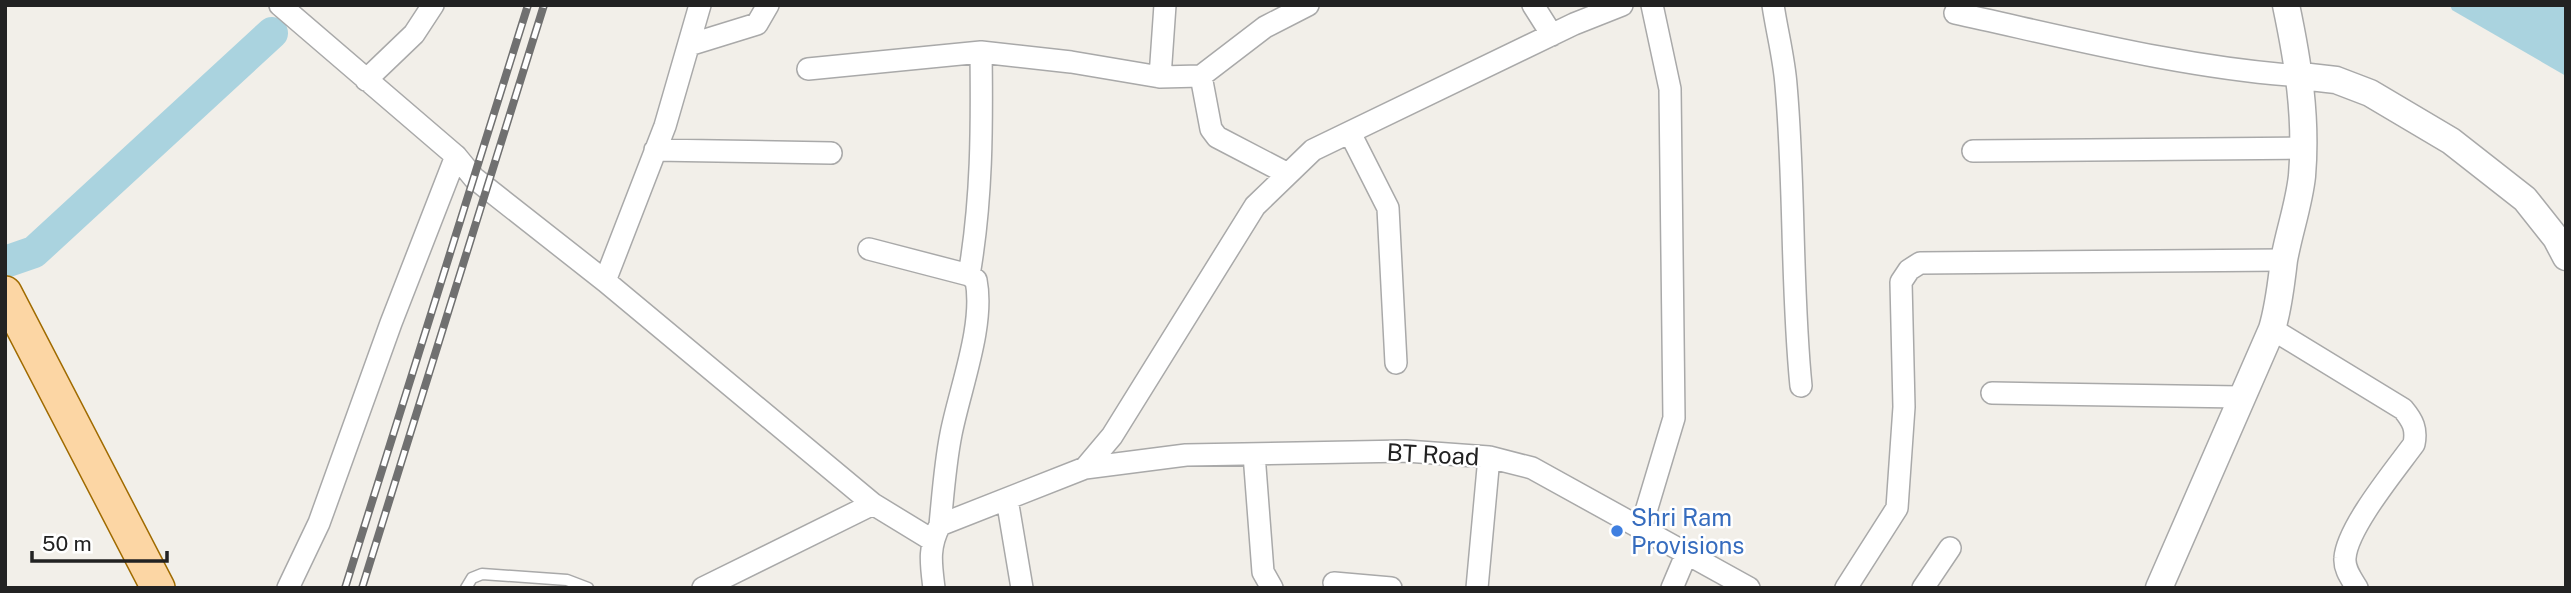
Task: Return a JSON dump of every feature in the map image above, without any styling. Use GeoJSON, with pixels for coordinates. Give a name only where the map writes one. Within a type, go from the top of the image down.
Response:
{"type":"FeatureCollection","features":[{"type":"Feature","properties":{"kind":"main road"},"geometry":{"type":"LineString","coordinates":[[5,293],[158,588]]}},
{"type":"Feature","properties":{"kind":"street"},"geometry":{"type":"LineString","coordinates":[[280,5],[457,156],[474,178],[605,281],[873,504],[936,532],[1007,499],[1085,468],[1112,436],[1255,206],[1313,150],[1552,35],[1622,5]]}},
{"type":"Feature","properties":{"kind":"street"},"geometry":{"type":"LineString","coordinates":[[366,80],[414,34],[433,5]]}},
{"type":"Feature","properties":{"kind":"street"},"geometry":{"type":"LineString","coordinates":[[605,281],[655,150],[701,5]]}},
{"type":"Feature","properties":{"kind":"street"},"geometry":{"type":"LineString","coordinates":[[689,45],[757,24],[768,5]]}},
{"type":"Feature","properties":{"kind":"street"},"geometry":{"type":"LineString","coordinates":[[1160,77],[1165,5]]}},
{"type":"Feature","properties":{"kind":"street"},"geometry":{"type":"LineString","coordinates":[[808,69],[981,52],[1160,77],[1200,76],[1265,27],[1308,5]]}},
{"type":"Feature","properties":{"kind":"street"},"geometry":{"type":"LineString","coordinates":[[1533,5],[1552,35]]}},
{"type":"Feature","properties":{"kind":"street"},"geometry":{"type":"LineString","coordinates":[[1641,528],[1674,418],[1670,89],[1652,5]]}},
{"type":"Feature","properties":{"kind":"street"},"geometry":{"type":"LineString","coordinates":[[1773,5],[1786,83],[1794,230],[1793,310],[1801,386]]}},
{"type":"Feature","properties":{"kind":"street"},"geometry":{"type":"LineString","coordinates":[[2160,588],[2240,397],[2272,329],[2280,301],[2284,260],[2301,178],[2303,148],[2301,76],[2286,5]]}},
{"type":"Feature","properties":{"kind":"street"},"geometry":{"type":"LineString","coordinates":[[1955,13],[2136,53],[2235,69],[2336,80],[2370,93],[2451,141],[2525,199],[2556,238],[2566,257]]}},
{"type":"Feature","properties":{"kind":"street"},"geometry":{"type":"LineString","coordinates":[[969,275],[977,228],[982,163],[981,52]]}},
{"type":"Feature","properties":{"kind":"street"},"geometry":{"type":"LineString","coordinates":[[1200,76],[1211,129],[1217,137],[1288,174]]}},
{"type":"Feature","properties":{"kind":"street"},"geometry":{"type":"LineString","coordinates":[[1350,133],[1388,208],[1396,363]]}},
{"type":"Feature","properties":{"kind":"street"},"geometry":{"type":"LineString","coordinates":[[1973,151],[2303,148]]}},
{"type":"Feature","properties":{"kind":"street"},"geometry":{"type":"LineString","coordinates":[[655,150],[831,153]]}},
{"type":"Feature","properties":{"kind":"street"},"geometry":{"type":"LineString","coordinates":[[288,588],[319,523],[391,323],[457,156]]}},
{"type":"Feature","properties":{"kind":"street"},"geometry":{"type":"LineString","coordinates":[[869,249],[969,275],[976,280],[979,294],[977,317],[950,437],[930,556],[934,588]]}},
{"type":"Feature","properties":{"kind":"street"},"geometry":{"type":"LineString","coordinates":[[1846,588],[1897,508],[1904,407],[1901,282],[1909,270],[1920,262],[2284,260]]}},
{"type":"Feature","properties":{"kind":"street"},"geometry":{"type":"LineString","coordinates":[[2272,329],[2403,409],[2416,432],[2414,444],[2367,509],[2345,555],[2345,568],[2357,588]]}},
{"type":"Feature","properties":{"kind":"street"},"geometry":{"type":"LineString","coordinates":[[1992,393],[2240,397]]}},
{"type":"Feature","properties":{"kind":"street","name":"BT Road"},"geometry":{"type":"LineString","coordinates":[[1085,468],[1186,455],[1406,451],[1489,457],[1532,468],[1749,588]]}},
{"type":"Feature","properties":{"kind":"street"},"geometry":{"type":"LineString","coordinates":[[1254,454],[1263,572],[1272,588]]}},
{"type":"Feature","properties":{"kind":"street"},"geometry":{"type":"LineString","coordinates":[[1477,588],[1489,457]]}},
{"type":"Feature","properties":{"kind":"street"},"geometry":{"type":"LineString","coordinates":[[1007,499],[1022,588]]}},
{"type":"Feature","properties":{"kind":"street"},"geometry":{"type":"LineString","coordinates":[[703,588],[873,504]]}},
{"type":"Feature","properties":{"kind":"street"},"geometry":{"type":"LineString","coordinates":[[1923,588],[1950,548]]}},
{"type":"Feature","properties":{"kind":"street"},"geometry":{"type":"LineString","coordinates":[[1672,588],[1686,555]]}},
{"type":"Feature","properties":{"kind":"street"},"geometry":{"type":"LineString","coordinates":[[1334,583],[1391,588]]}},
{"type":"Feature","properties":{"kind":"lane"},"geometry":{"type":"LineString","coordinates":[[466,588],[472,578],[482,574],[555,578],[588,588]]}},
{"type":"Feature","properties":{"kind":"water"},"geometry":{"type":"Polygon","coordinates":[[[2450,5],[2566,5],[2566,76],[2452,10],[2450,5]]]}},
{"type":"Feature","properties":{"kind":"waterway"},"geometry":{"type":"LineString","coordinates":[[5,262],[34,252],[272,33]]}},
{"type":"Feature","properties":{"kind":"railway"},"geometry":{"type":"LineString","coordinates":[[345,588],[528,5]]}},
{"type":"Feature","properties":{"kind":"railway"},"geometry":{"type":"LineString","coordinates":[[362,588],[544,5]]}},
{"type":"Feature","properties":{"kind":"place","name":"Shri Ram Provisions"},"geometry":{"type":"Point","coordinates":[1617,531]}}]}
